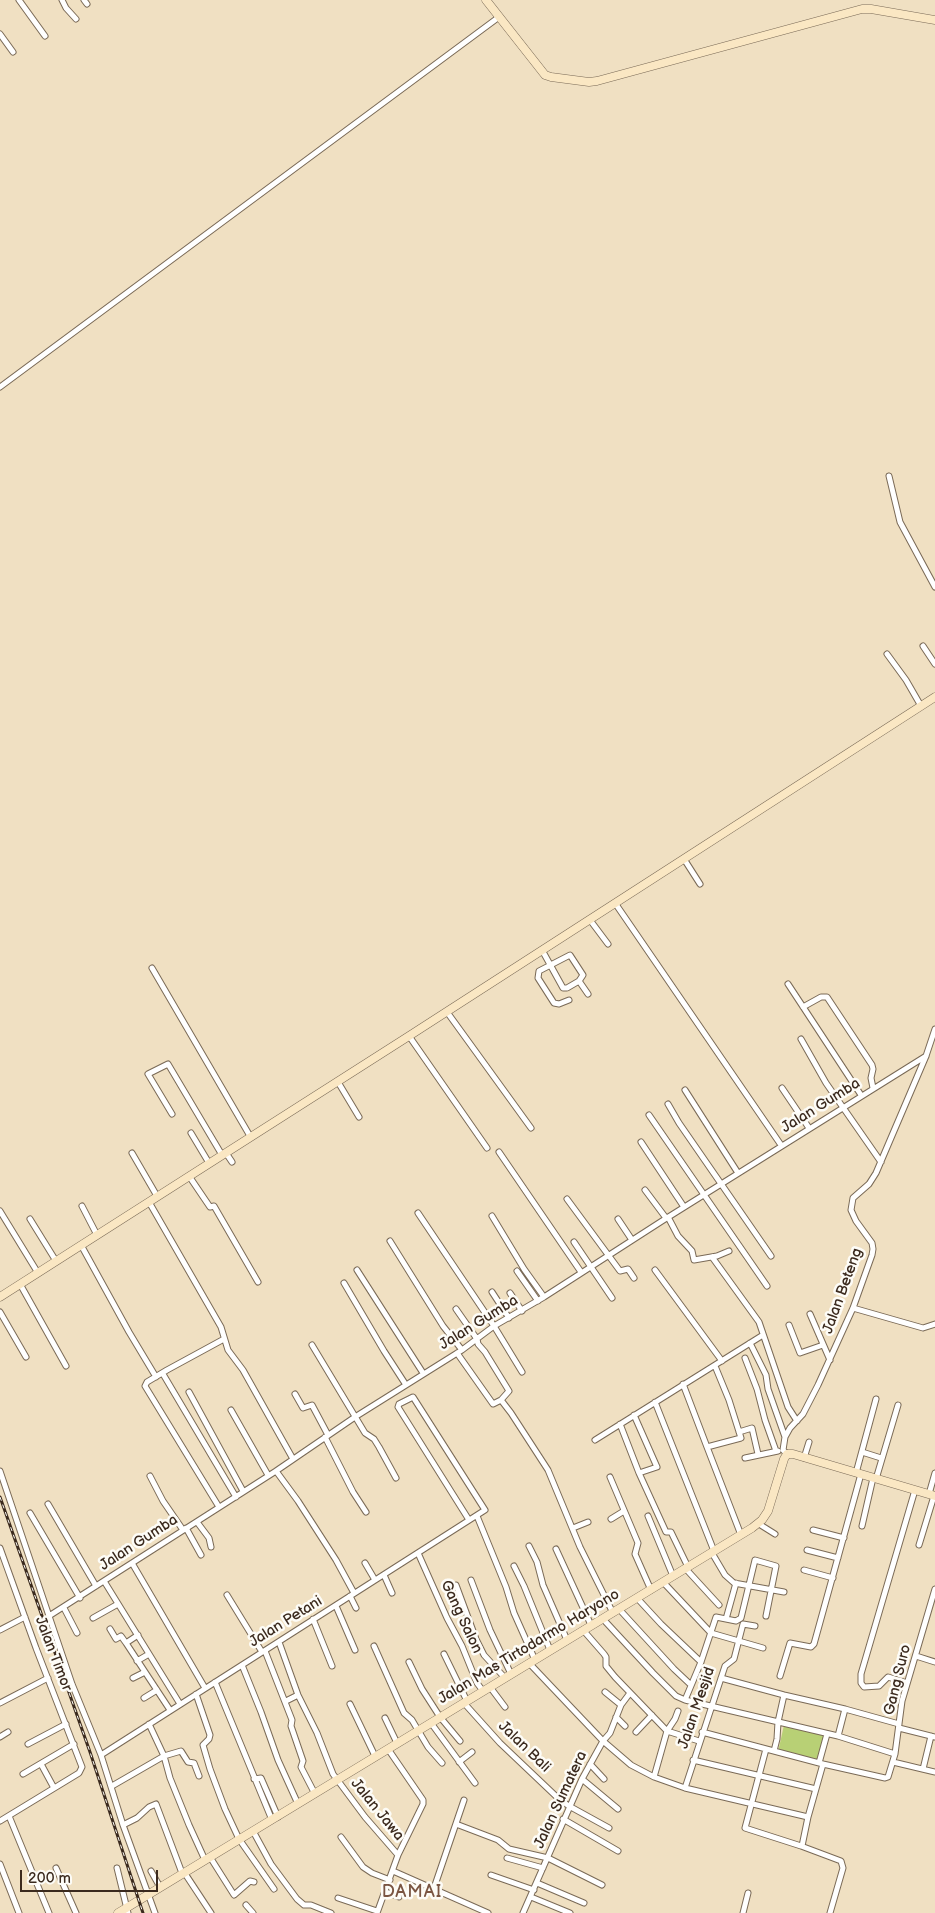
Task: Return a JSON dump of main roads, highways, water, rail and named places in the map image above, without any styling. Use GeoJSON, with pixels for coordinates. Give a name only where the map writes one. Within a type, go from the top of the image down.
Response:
{"type":"FeatureCollection","features":[{"type":"Feature","properties":{"kind":"railway"},"geometry":{"type":"LineString","coordinates":[[0,1497],[90,1752],[143,1913]]}},
{"type":"Feature","properties":{"kind":"district","name":"DAMAI"},"geometry":{"type":"Point","coordinates":[412,1892]}}]}
